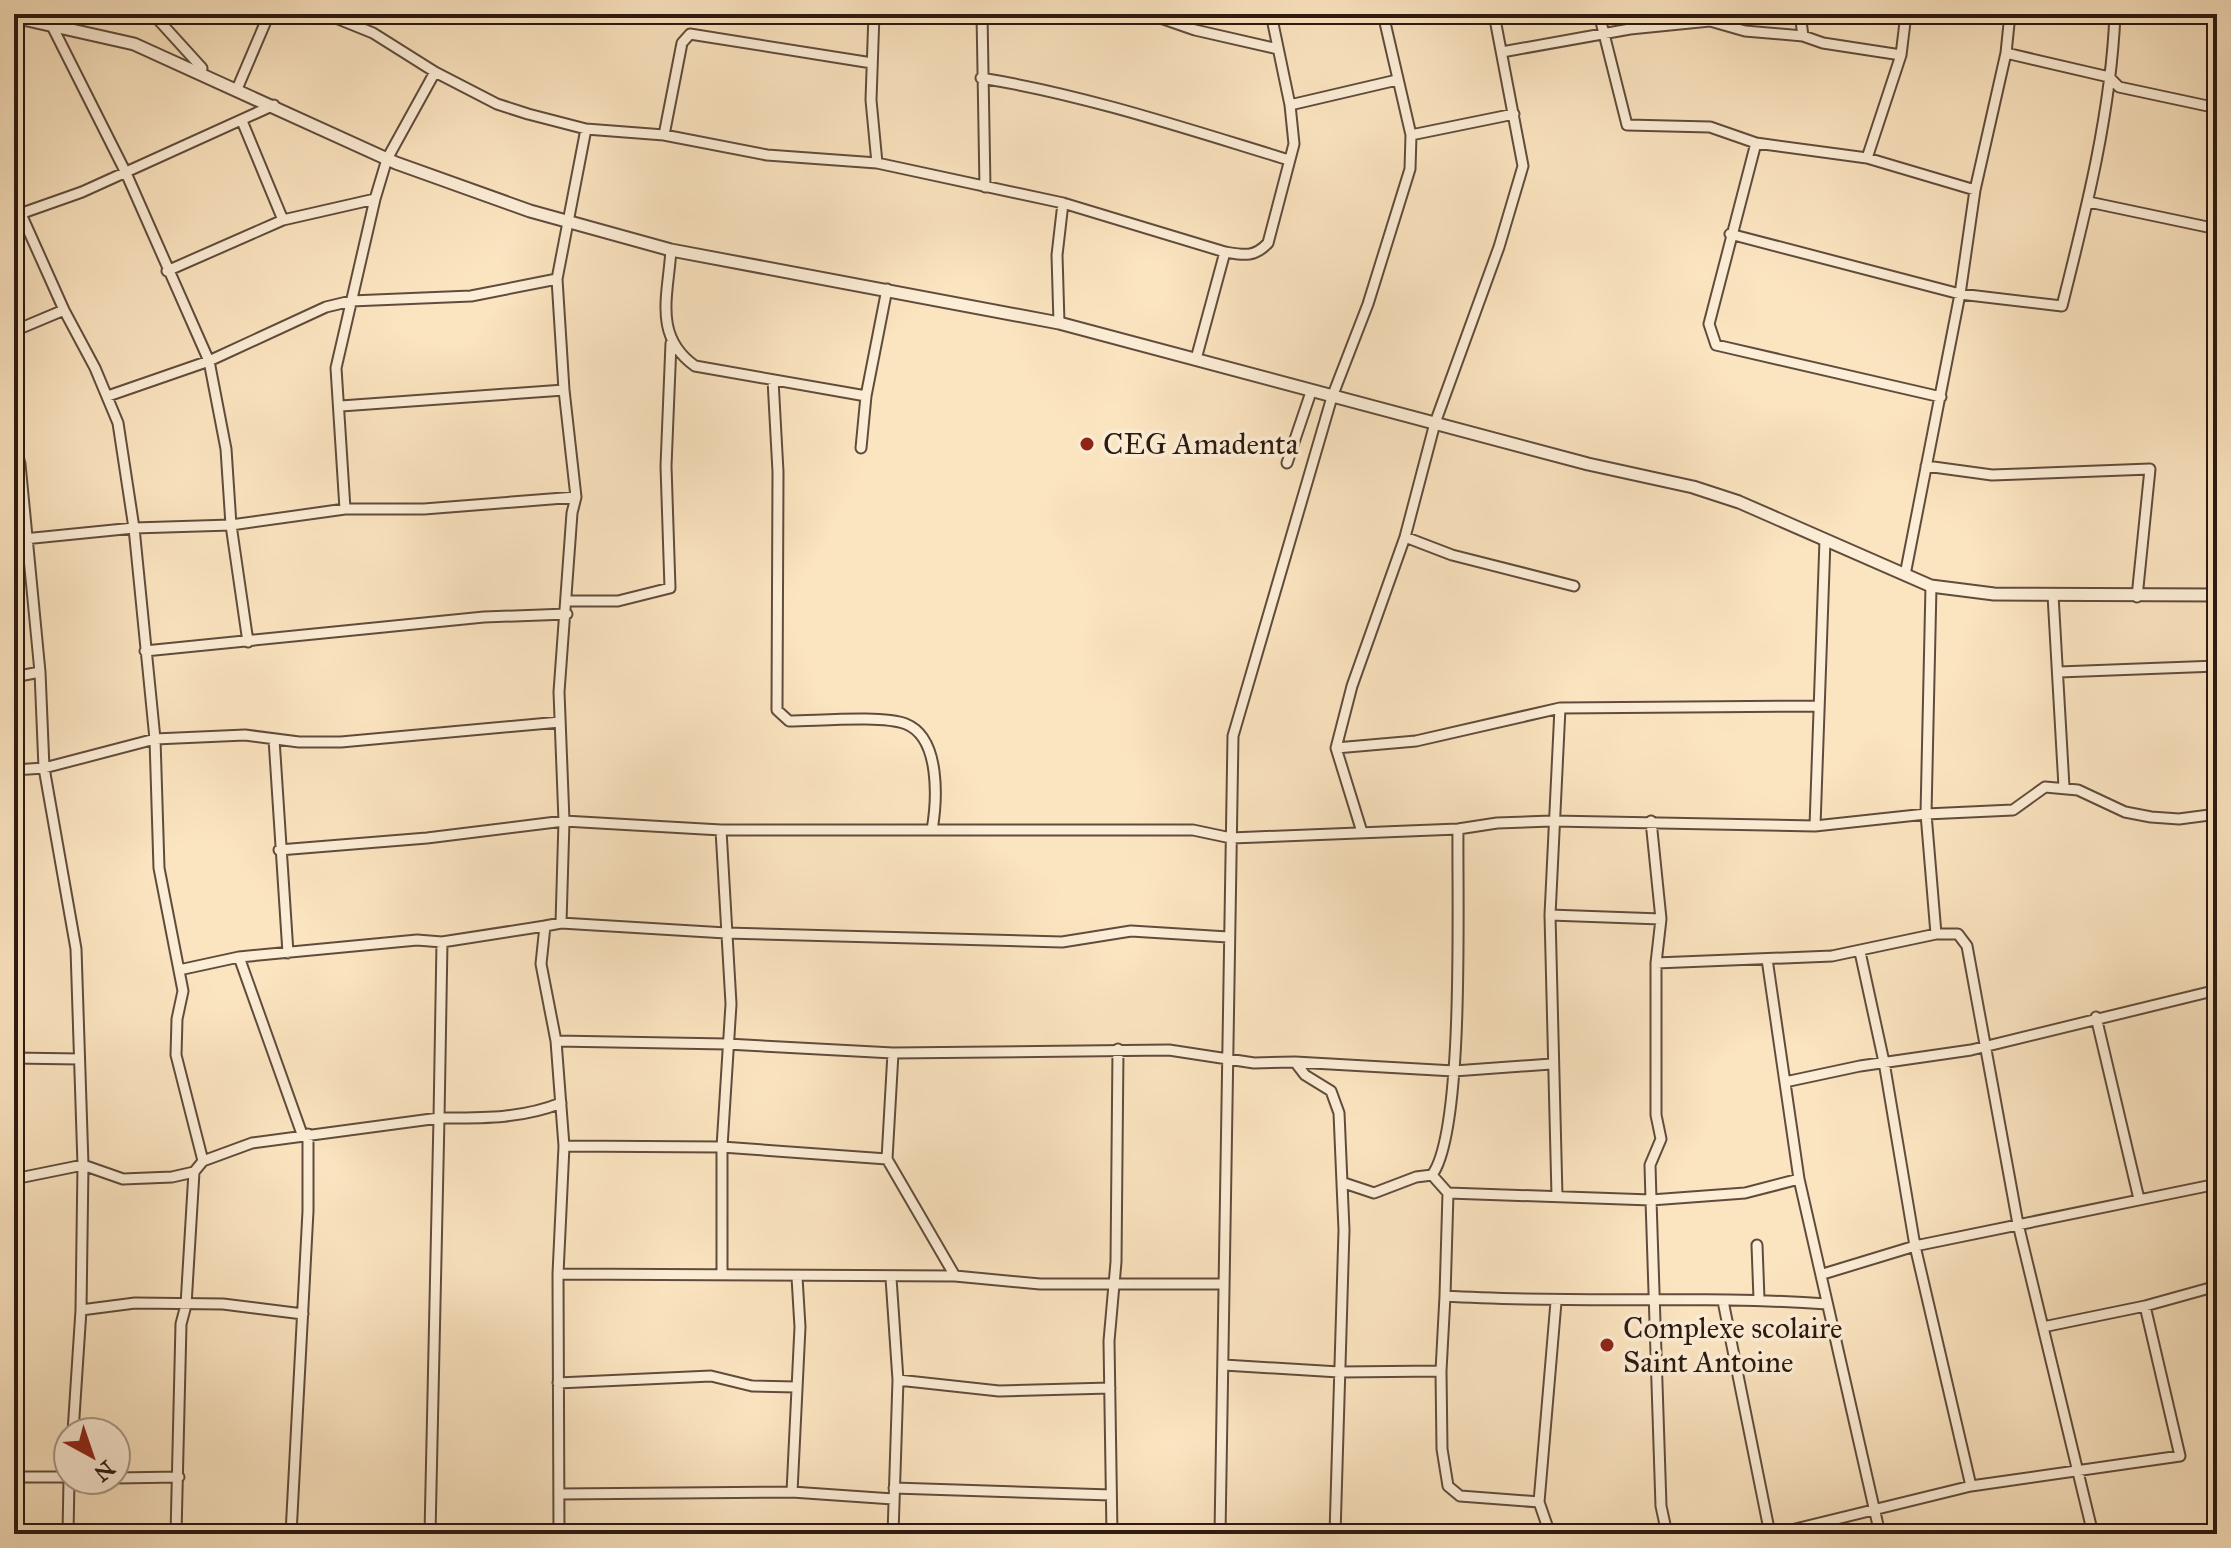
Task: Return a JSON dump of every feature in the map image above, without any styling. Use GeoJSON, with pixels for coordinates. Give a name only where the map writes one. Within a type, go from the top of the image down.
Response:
{"type":"FeatureCollection","features":[{"type":"Feature","properties":{"kind":"street"},"geometry":{"type":"LineString","coordinates":[[41,14],[51,24],[126,173],[209,361],[226,449],[231,525],[248,642]]}},
{"type":"Feature","properties":{"kind":"street"},"geometry":{"type":"LineString","coordinates":[[153,14],[202,68],[201,74]]}},
{"type":"Feature","properties":{"kind":"street"},"geometry":{"type":"LineString","coordinates":[[237,89],[269,14]]}},
{"type":"Feature","properties":{"kind":"street"},"geometry":{"type":"LineString","coordinates":[[326,14],[373,33],[435,72],[497,104],[586,129],[664,135],[767,155],[877,163],[1063,203],[1247,256],[1259,253],[1268,243],[1294,144],[1290,105],[1271,14]]}},
{"type":"Feature","properties":{"kind":"street"},"geometry":{"type":"LineString","coordinates":[[874,14],[871,100],[877,163]]}},
{"type":"Feature","properties":{"kind":"street"},"geometry":{"type":"LineString","coordinates":[[982,14],[985,187]]}},
{"type":"Feature","properties":{"kind":"street"},"geometry":{"type":"LineString","coordinates":[[1149,14],[1195,30],[1278,49]]}},
{"type":"Feature","properties":{"kind":"street"},"geometry":{"type":"LineString","coordinates":[[1220,1534],[1233,736],[1332,397],[1400,207],[1410,169],[1411,135],[1383,14]]}},
{"type":"Feature","properties":{"kind":"street"},"geometry":{"type":"LineString","coordinates":[[1362,832],[1336,748],[1352,686],[1405,537],[1435,423],[1518,189],[1523,166],[1494,14]]}},
{"type":"Feature","properties":{"kind":"street"},"geometry":{"type":"LineString","coordinates":[[1599,14],[1627,125],[1710,127],[1756,143],[1867,158],[1975,190]]}},
{"type":"Feature","properties":{"kind":"street"},"geometry":{"type":"LineString","coordinates":[[1800,14],[1803,36]]}},
{"type":"Feature","properties":{"kind":"street"},"geometry":{"type":"LineString","coordinates":[[1867,158],[1901,55],[1906,14]]}},
{"type":"Feature","properties":{"kind":"street"},"geometry":{"type":"LineString","coordinates":[[1905,575],[1960,294],[1975,190],[2006,53],[2010,14]]}},
{"type":"Feature","properties":{"kind":"street"},"geometry":{"type":"LineString","coordinates":[[1730,234],[1960,294],[2062,306],[2089,202],[2109,77],[2115,14]]}},
{"type":"Feature","properties":{"kind":"street"},"geometry":{"type":"LineString","coordinates":[[14,17],[134,44],[274,105],[387,159],[474,193],[568,222],[671,250],[1059,323],[1588,464],[1693,487],[1931,586],[1994,594],[2217,595]]}},
{"type":"Feature","properties":{"kind":"street"},"geometry":{"type":"LineString","coordinates":[[1502,52],[1709,17],[1756,33],[1803,36],[1823,43],[1901,55]]}},
{"type":"Feature","properties":{"kind":"street"},"geometry":{"type":"LineString","coordinates":[[664,135],[682,43],[690,34],[872,63]]}},
{"type":"Feature","properties":{"kind":"street"},"geometry":{"type":"LineString","coordinates":[[2006,53],[2109,77],[2119,87],[2217,108]]}},
{"type":"Feature","properties":{"kind":"street"},"geometry":{"type":"LineString","coordinates":[[345,509],[341,406],[336,368],[387,159],[435,72]]}},
{"type":"Feature","properties":{"kind":"street"},"geometry":{"type":"LineString","coordinates":[[981,78],[1118,108],[1289,160]]}},
{"type":"Feature","properties":{"kind":"street"},"geometry":{"type":"LineString","coordinates":[[1290,105],[1397,80]]}},
{"type":"Feature","properties":{"kind":"street"},"geometry":{"type":"LineString","coordinates":[[203,1161],[176,1055],[177,1019],[183,991],[159,868],[155,739],[134,528],[120,434],[108,396],[17,215],[126,173],[274,105]]}},
{"type":"Feature","properties":{"kind":"street"},"geometry":{"type":"LineString","coordinates":[[1411,135],[1514,114]]}},
{"type":"Feature","properties":{"kind":"street"},"geometry":{"type":"LineString","coordinates":[[242,121],[283,220]]}},
{"type":"Feature","properties":{"kind":"street"},"geometry":{"type":"LineString","coordinates":[[561,923],[564,821],[560,722],[569,549],[576,497],[564,390],[557,279],[586,129]]}},
{"type":"Feature","properties":{"kind":"street"},"geometry":{"type":"LineString","coordinates":[[1756,143],[1709,324],[1716,345],[1941,397]]}},
{"type":"Feature","properties":{"kind":"street"},"geometry":{"type":"LineString","coordinates":[[167,271],[283,220],[375,199]]}},
{"type":"Feature","properties":{"kind":"street"},"geometry":{"type":"LineString","coordinates":[[2089,202],[2217,229]]}},
{"type":"Feature","properties":{"kind":"street"},"geometry":{"type":"LineString","coordinates":[[1059,323],[1057,255],[1063,203]]}},
{"type":"Feature","properties":{"kind":"street"},"geometry":{"type":"LineString","coordinates":[[568,601],[618,601],[670,588],[666,466],[671,343],[667,310],[671,250]]}},
{"type":"Feature","properties":{"kind":"street"},"geometry":{"type":"LineString","coordinates":[[1196,359],[1225,252]]}},
{"type":"Feature","properties":{"kind":"street"},"geometry":{"type":"LineString","coordinates":[[108,396],[209,361],[304,315],[351,301],[471,296],[557,279]]}},
{"type":"Feature","properties":{"kind":"street"},"geometry":{"type":"LineString","coordinates":[[861,448],[866,396],[887,289]]}},
{"type":"Feature","properties":{"kind":"street"},"geometry":{"type":"LineString","coordinates":[[14,331],[64,310]]}},
{"type":"Feature","properties":{"kind":"street"},"geometry":{"type":"LineString","coordinates":[[671,343],[695,366],[866,396]]}},
{"type":"Feature","properties":{"kind":"street"},"geometry":{"type":"LineString","coordinates":[[773,380],[778,472],[777,710],[789,721],[887,721],[905,724],[919,732],[929,749],[934,779],[936,807],[932,830]]}},
{"type":"Feature","properties":{"kind":"street"},"geometry":{"type":"LineString","coordinates":[[341,406],[564,390]]}},
{"type":"Feature","properties":{"kind":"street"},"geometry":{"type":"LineString","coordinates":[[1287,463],[1311,392]]}},
{"type":"Feature","properties":{"kind":"street"},"geometry":{"type":"LineString","coordinates":[[14,442],[20,464],[28,538],[40,672],[44,768],[76,949],[83,1165],[81,1310],[74,1416]]}},
{"type":"Feature","properties":{"kind":"street"},"geometry":{"type":"LineString","coordinates":[[1926,466],[1992,475],[2150,469],[2137,597]]}},
{"type":"Feature","properties":{"kind":"street"},"geometry":{"type":"LineString","coordinates":[[14,540],[134,528],[231,525],[345,509],[424,509],[576,497]]}},
{"type":"Feature","properties":{"kind":"street"},"geometry":{"type":"LineString","coordinates":[[1405,537],[1452,555],[1574,586]]}},
{"type":"Feature","properties":{"kind":"street"},"geometry":{"type":"LineString","coordinates":[[1815,826],[1825,540]]}},
{"type":"Feature","properties":{"kind":"street"},"geometry":{"type":"LineString","coordinates":[[1931,586],[1926,814],[1936,934]]}},
{"type":"Feature","properties":{"kind":"street"},"geometry":{"type":"LineString","coordinates":[[2053,595],[2064,787]]}},
{"type":"Feature","properties":{"kind":"street"},"geometry":{"type":"LineString","coordinates":[[145,651],[484,617],[567,614]]}},
{"type":"Feature","properties":{"kind":"street"},"geometry":{"type":"LineString","coordinates":[[2059,672],[2217,666]]}},
{"type":"Feature","properties":{"kind":"street"},"geometry":{"type":"LineString","coordinates":[[14,677],[40,672]]}},
{"type":"Feature","properties":{"kind":"street"},"geometry":{"type":"LineString","coordinates":[[1336,748],[1416,741],[1560,708],[1819,706]]}},
{"type":"Feature","properties":{"kind":"street"},"geometry":{"type":"LineString","coordinates":[[1557,1196],[1556,1104],[1551,1064],[1550,915],[1552,821],[1560,708]]}},
{"type":"Feature","properties":{"kind":"street"},"geometry":{"type":"LineString","coordinates":[[14,770],[44,768],[155,739],[245,735],[341,742],[560,722]]}},
{"type":"Feature","properties":{"kind":"street"},"geometry":{"type":"LineString","coordinates":[[274,739],[288,953]]}},
{"type":"Feature","properties":{"kind":"street"},"geometry":{"type":"LineString","coordinates":[[279,850],[427,838],[564,821],[721,830],[1193,830],[1231,838],[1458,829],[1497,823],[1552,821],[1815,826],[1926,814],[2013,810],[2045,787],[2064,787],[2125,812],[2151,817],[2179,819],[2217,814]]}},
{"type":"Feature","properties":{"kind":"street"},"geometry":{"type":"LineString","coordinates":[[1651,821],[1661,919],[1656,963],[1656,1115],[1661,1139],[1650,1165],[1652,1298],[1661,1506],[1667,1534]]}},
{"type":"Feature","properties":{"kind":"street"},"geometry":{"type":"LineString","coordinates":[[1432,1175],[1444,1152],[1454,1071],[1458,829]]}},
{"type":"Feature","properties":{"kind":"street"},"geometry":{"type":"LineString","coordinates":[[721,830],[731,1004],[722,1147],[722,1273]]}},
{"type":"Feature","properties":{"kind":"street"},"geometry":{"type":"LineString","coordinates":[[1550,915],[1661,919]]}},
{"type":"Feature","properties":{"kind":"street"},"geometry":{"type":"LineString","coordinates":[[179,970],[239,957],[417,940],[442,942],[561,923],[726,933],[1062,942],[1131,931],[1228,937]]}},
{"type":"Feature","properties":{"kind":"street"},"geometry":{"type":"LineString","coordinates":[[545,926],[541,964],[556,1041],[564,1146],[558,1274],[559,1534]]}},
{"type":"Feature","properties":{"kind":"street"},"geometry":{"type":"LineString","coordinates":[[1656,963],[1860,952],[1936,934],[1958,934],[1967,946],[2018,1224],[2093,1534]]}},
{"type":"Feature","properties":{"kind":"street"},"geometry":{"type":"LineString","coordinates":[[430,1534],[442,942]]}},
{"type":"Feature","properties":{"kind":"street"},"geometry":{"type":"LineString","coordinates":[[1860,952],[1884,1062],[1915,1246],[1971,1486]]}},
{"type":"Feature","properties":{"kind":"street"},"geometry":{"type":"LineString","coordinates":[[239,957],[305,1134],[303,1314],[291,1534]]}},
{"type":"Feature","properties":{"kind":"street"},"geometry":{"type":"LineString","coordinates":[[1767,959],[1799,1179],[1880,1534]]}},
{"type":"Feature","properties":{"kind":"street"},"geometry":{"type":"LineString","coordinates":[[1785,1082],[1985,1046],[2217,990]]}},
{"type":"Feature","properties":{"kind":"street"},"geometry":{"type":"LineString","coordinates":[[2096,1017],[2139,1199]]}},
{"type":"Feature","properties":{"kind":"street"},"geometry":{"type":"LineString","coordinates":[[556,1041],[727,1044],[893,1053],[1118,1049],[1188,1051],[1254,1063],[1295,1062],[1454,1071],[1551,1064]]}},
{"type":"Feature","properties":{"kind":"street"},"geometry":{"type":"LineString","coordinates":[[1112,1534],[1110,1388],[1112,1285],[1116,1262],[1118,1049]]}},
{"type":"Feature","properties":{"kind":"street"},"geometry":{"type":"LineString","coordinates":[[893,1053],[887,1159],[955,1276]]}},
{"type":"Feature","properties":{"kind":"street"},"geometry":{"type":"LineString","coordinates":[[14,1058],[79,1059]]}},
{"type":"Feature","properties":{"kind":"street"},"geometry":{"type":"LineString","coordinates":[[1295,1062],[1305,1075],[1331,1091],[1336,1099],[1344,1183],[1335,1534]]}},
{"type":"Feature","properties":{"kind":"street"},"geometry":{"type":"LineString","coordinates":[[176,1534],[181,1324],[186,1305],[194,1172],[203,1161],[252,1143],[305,1134],[439,1118],[529,1115],[561,1103]]}},
{"type":"Feature","properties":{"kind":"street"},"geometry":{"type":"LineString","coordinates":[[564,1146],[722,1147],[887,1159]]}},
{"type":"Feature","properties":{"kind":"street"},"geometry":{"type":"LineString","coordinates":[[14,1179],[83,1165],[133,1180],[194,1172]]}},
{"type":"Feature","properties":{"kind":"street"},"geometry":{"type":"LineString","coordinates":[[1344,1183],[1374,1193],[1416,1177],[1432,1175]]}},
{"type":"Feature","properties":{"kind":"street"},"geometry":{"type":"LineString","coordinates":[[1432,1175],[1448,1193],[1441,1371],[1442,1449],[1448,1486],[1460,1496],[1539,1502]]}},
{"type":"Feature","properties":{"kind":"street"},"geometry":{"type":"LineString","coordinates":[[1448,1193],[1651,1200],[1745,1193],[1799,1179]]}},
{"type":"Feature","properties":{"kind":"street"},"geometry":{"type":"LineString","coordinates":[[1823,1274],[1915,1246],[2217,1184]]}},
{"type":"Feature","properties":{"kind":"street"},"geometry":{"type":"LineString","coordinates":[[1757,1245],[1759,1299]]}},
{"type":"Feature","properties":{"kind":"street"},"geometry":{"type":"LineString","coordinates":[[558,1274],[955,1276],[1040,1284],[1223,1284]]}},
{"type":"Feature","properties":{"kind":"street"},"geometry":{"type":"LineString","coordinates":[[792,1492],[800,1327],[797,1277]]}},
{"type":"Feature","properties":{"kind":"street"},"geometry":{"type":"LineString","coordinates":[[891,1278],[898,1380],[893,1534]]}},
{"type":"Feature","properties":{"kind":"street"},"geometry":{"type":"LineString","coordinates":[[2043,1327],[2145,1306],[2217,1286]]}},
{"type":"Feature","properties":{"kind":"street"},"geometry":{"type":"LineString","coordinates":[[1445,1296],[1556,1302],[1652,1298],[1759,1299],[1827,1304]]}},
{"type":"Feature","properties":{"kind":"street"},"geometry":{"type":"LineString","coordinates":[[1723,1301],[1773,1534],[1971,1486],[2080,1473],[2180,1456],[2145,1306]]}},
{"type":"Feature","properties":{"kind":"street"},"geometry":{"type":"LineString","coordinates":[[1550,1534],[1539,1502],[1556,1302]]}},
{"type":"Feature","properties":{"kind":"street"},"geometry":{"type":"LineString","coordinates":[[81,1310],[135,1303],[223,1304],[303,1314]]}},
{"type":"Feature","properties":{"kind":"street"},"geometry":{"type":"LineString","coordinates":[[1224,1365],[1339,1372],[1441,1371]]}},
{"type":"Feature","properties":{"kind":"street"},"geometry":{"type":"LineString","coordinates":[[558,1383],[711,1376],[752,1386],[796,1387]]}},
{"type":"Feature","properties":{"kind":"street"},"geometry":{"type":"LineString","coordinates":[[898,1380],[999,1391],[1110,1388]]}},
{"type":"Feature","properties":{"kind":"street"},"geometry":{"type":"LineString","coordinates":[[14,1477],[52,1478]]}},
{"type":"Feature","properties":{"kind":"street"},"geometry":{"type":"LineString","coordinates":[[132,1478],[179,1477]]}},
{"type":"Feature","properties":{"kind":"street"},"geometry":{"type":"LineString","coordinates":[[559,1494],[792,1492],[1111,1495]]}},
{"type":"Feature","properties":{"kind":"street"},"geometry":{"type":"LineString","coordinates":[[68,1534],[69,1496]]}},
{"type":"Feature","properties":{"kind":"place","name":"CEG Amadenta"},"geometry":{"type":"Point","coordinates":[1087,444]}},
{"type":"Feature","properties":{"kind":"place","name":"Complexe scolaire Saint Antoine"},"geometry":{"type":"Point","coordinates":[1607,1345]}}]}
